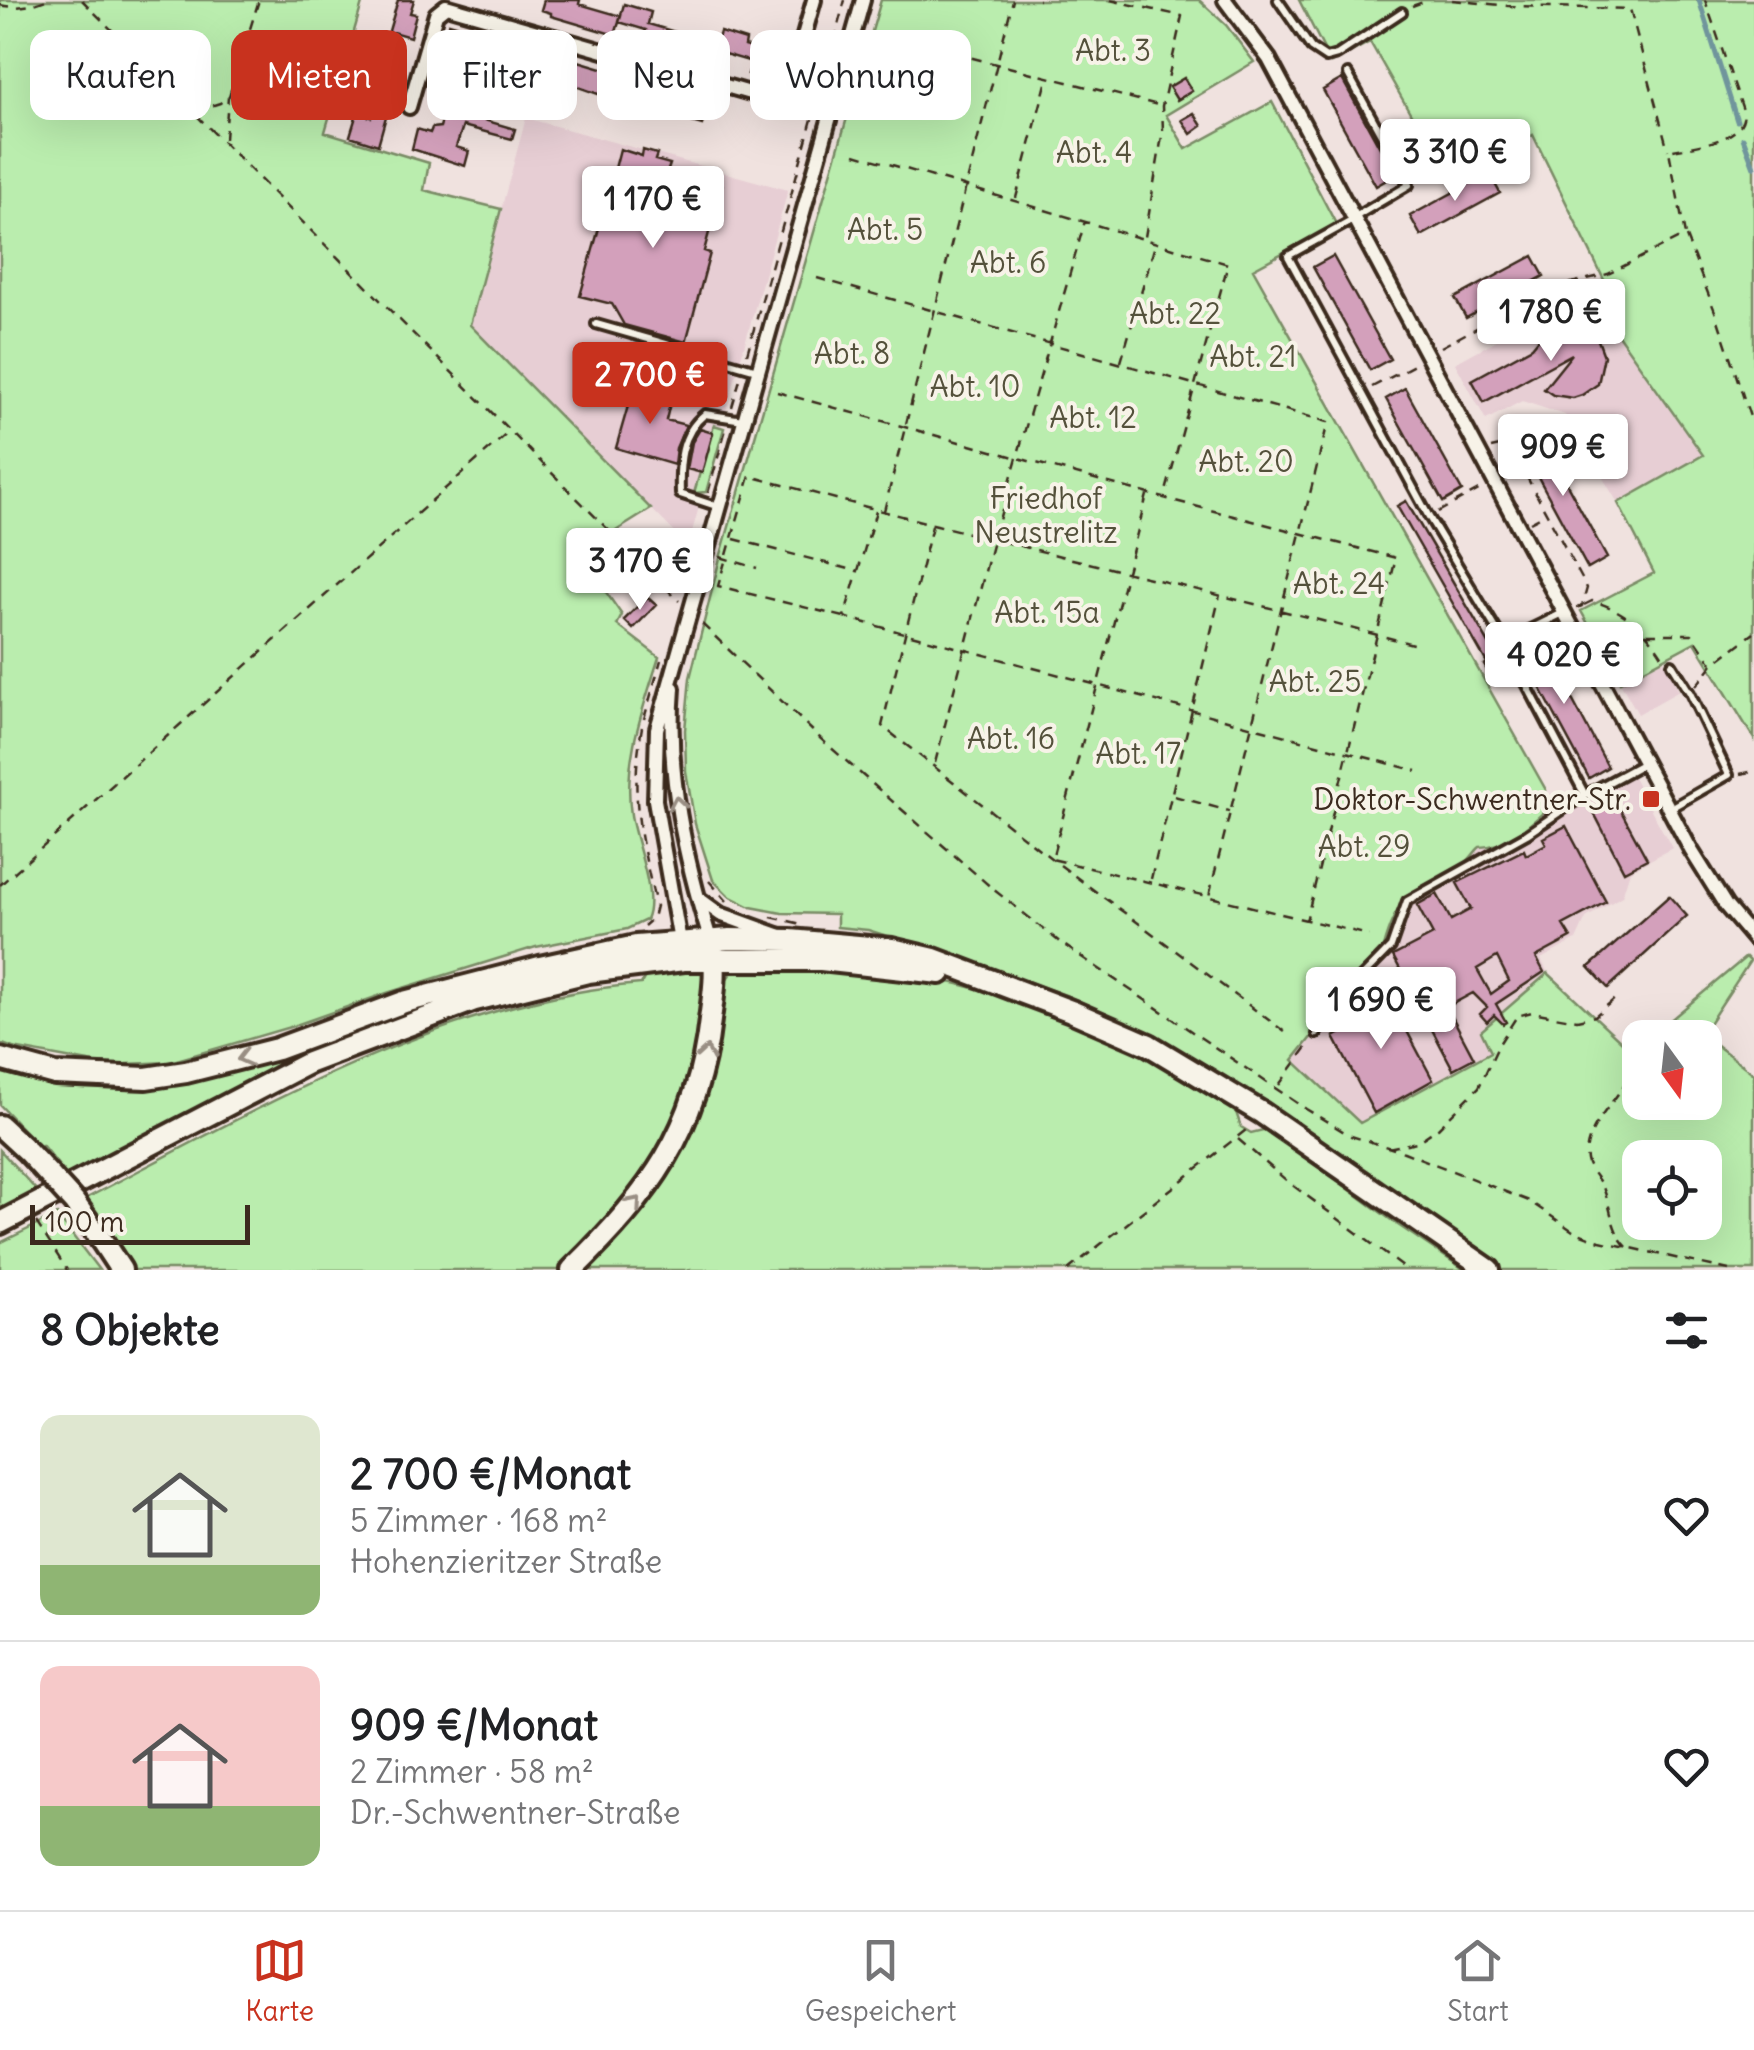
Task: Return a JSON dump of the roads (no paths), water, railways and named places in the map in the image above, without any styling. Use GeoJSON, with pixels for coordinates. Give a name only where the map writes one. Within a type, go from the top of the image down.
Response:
{"type":"FeatureCollection","features":[{"type":"Feature","properties":{"kind":"main road"},"geometry":{"type":"LineString","coordinates":[[0,1059],[55,1074],[146,1078],[277,1049],[404,1002],[636,946],[712,949],[790,940],[892,949],[934,959],[1149,1045],[1262,1113],[1489,1270]]}},
{"type":"Feature","properties":{"kind":"main road"},"geometry":{"type":"LineString","coordinates":[[712,949],[906,967],[991,982]]}},
{"type":"Feature","properties":{"kind":"main road"},"geometry":{"type":"LineString","coordinates":[[572,1270],[642,1196],[685,1126],[706,1059],[712,949]]}},
{"type":"Feature","properties":{"kind":"main road"},"geometry":{"type":"LineString","coordinates":[[308,1063],[475,1000],[682,950]]}},
{"type":"Feature","properties":{"kind":"main road"},"geometry":{"type":"LineString","coordinates":[[0,1223],[342,1044],[489,980]]}},
{"type":"Feature","properties":{"kind":"main road"},"geometry":{"type":"LineString","coordinates":[[0,1126],[74,1202],[121,1270]]}},
{"type":"Feature","properties":{"kind":"street"},"geometry":{"type":"LineString","coordinates":[[409,107],[436,14],[446,6],[771,99],[790,86],[814,0]]}},
{"type":"Feature","properties":{"kind":"street"},"geometry":{"type":"LineString","coordinates":[[682,950],[660,836],[655,756],[664,696],[863,0]]}},
{"type":"Feature","properties":{"kind":"street"},"geometry":{"type":"LineString","coordinates":[[1225,0],[1269,59],[1494,482],[1569,611],[1644,763],[1710,883],[1754,939]]}},
{"type":"Feature","properties":{"kind":"street"},"geometry":{"type":"LineString","coordinates":[[690,612],[672,690],[674,788],[712,949]]}},
{"type":"Feature","properties":{"kind":"street"},"geometry":{"type":"LineString","coordinates":[[698,898],[720,914],[790,940]]}},
{"type":"Feature","properties":{"kind":"lane"},"geometry":{"type":"LineString","coordinates":[[1278,0],[1311,48],[1326,58],[1337,55],[1402,12]]}},
{"type":"Feature","properties":{"kind":"lane"},"geometry":{"type":"LineString","coordinates":[[1348,74],[1409,184],[1288,256],[1585,795]]}},
{"type":"Feature","properties":{"kind":"lane"},"geometry":{"type":"LineString","coordinates":[[596,324],[758,370]]}},
{"type":"Feature","properties":{"kind":"lane"},"geometry":{"type":"LineString","coordinates":[[719,508],[680,494],[680,466],[690,426],[706,414],[744,420]]}},
{"type":"Feature","properties":{"kind":"lane"},"geometry":{"type":"LineString","coordinates":[[1504,642],[1569,611]]}},
{"type":"Feature","properties":{"kind":"lane"},"geometry":{"type":"LineString","coordinates":[[1669,809],[1728,774],[1672,664]]}},
{"type":"Feature","properties":{"kind":"lane"},"geometry":{"type":"LineString","coordinates":[[1317,1034],[1348,991],[1391,947],[1406,902],[1644,763]]}},
{"type":"Feature","properties":{"kind":"waterway"},"geometry":{"type":"LineString","coordinates":[[1699,0],[1737,121]]}},
{"type":"Feature","properties":{"kind":"waterway"},"geometry":{"type":"LineString","coordinates":[[1743,138],[1754,167]]}},
{"type":"Feature","properties":{"kind":"place","name":"Doktor-Schwentner-Str."},"geometry":{"type":"Point","coordinates":[1651,799]}},
{"type":"Feature","properties":{"kind":"park label","name":"Abt. 3"},"geometry":{"type":"Point","coordinates":[1113,50]}},
{"type":"Feature","properties":{"kind":"park label","name":"Abt. 4"},"geometry":{"type":"Point","coordinates":[1094,152]}},
{"type":"Feature","properties":{"kind":"park label","name":"Abt. 5"},"geometry":{"type":"Point","coordinates":[885,229]}},
{"type":"Feature","properties":{"kind":"park label","name":"Abt. 6"},"geometry":{"type":"Point","coordinates":[1008,262]}},
{"type":"Feature","properties":{"kind":"park label","name":"Abt. 22"},"geometry":{"type":"Point","coordinates":[1175,313]}},
{"type":"Feature","properties":{"kind":"park label","name":"Abt. 8"},"geometry":{"type":"Point","coordinates":[852,353]}},
{"type":"Feature","properties":{"kind":"park label","name":"Abt. 21"},"geometry":{"type":"Point","coordinates":[1253,356]}},
{"type":"Feature","properties":{"kind":"park label","name":"Abt. 10"},"geometry":{"type":"Point","coordinates":[975,386]}},
{"type":"Feature","properties":{"kind":"park label","name":"Abt. 12"},"geometry":{"type":"Point","coordinates":[1093,417]}},
{"type":"Feature","properties":{"kind":"park label","name":"Abt. 20"},"geometry":{"type":"Point","coordinates":[1246,461]}},
{"type":"Feature","properties":{"kind":"park label","name":"Friedhof Neustrelitz"},"geometry":{"type":"Point","coordinates":[1046,515]}},
{"type":"Feature","properties":{"kind":"park label","name":"Abt. 24"},"geometry":{"type":"Point","coordinates":[1339,583]}},
{"type":"Feature","properties":{"kind":"park label","name":"Abt. 15a"},"geometry":{"type":"Point","coordinates":[1047,612]}},
{"type":"Feature","properties":{"kind":"park label","name":"Abt. 25"},"geometry":{"type":"Point","coordinates":[1315,681]}},
{"type":"Feature","properties":{"kind":"park label","name":"Abt. 16"},"geometry":{"type":"Point","coordinates":[1011,738]}},
{"type":"Feature","properties":{"kind":"park label","name":"Abt. 17"},"geometry":{"type":"Point","coordinates":[1138,753]}},
{"type":"Feature","properties":{"kind":"park label","name":"Abt. 29"},"geometry":{"type":"Point","coordinates":[1364,846]}}]}
